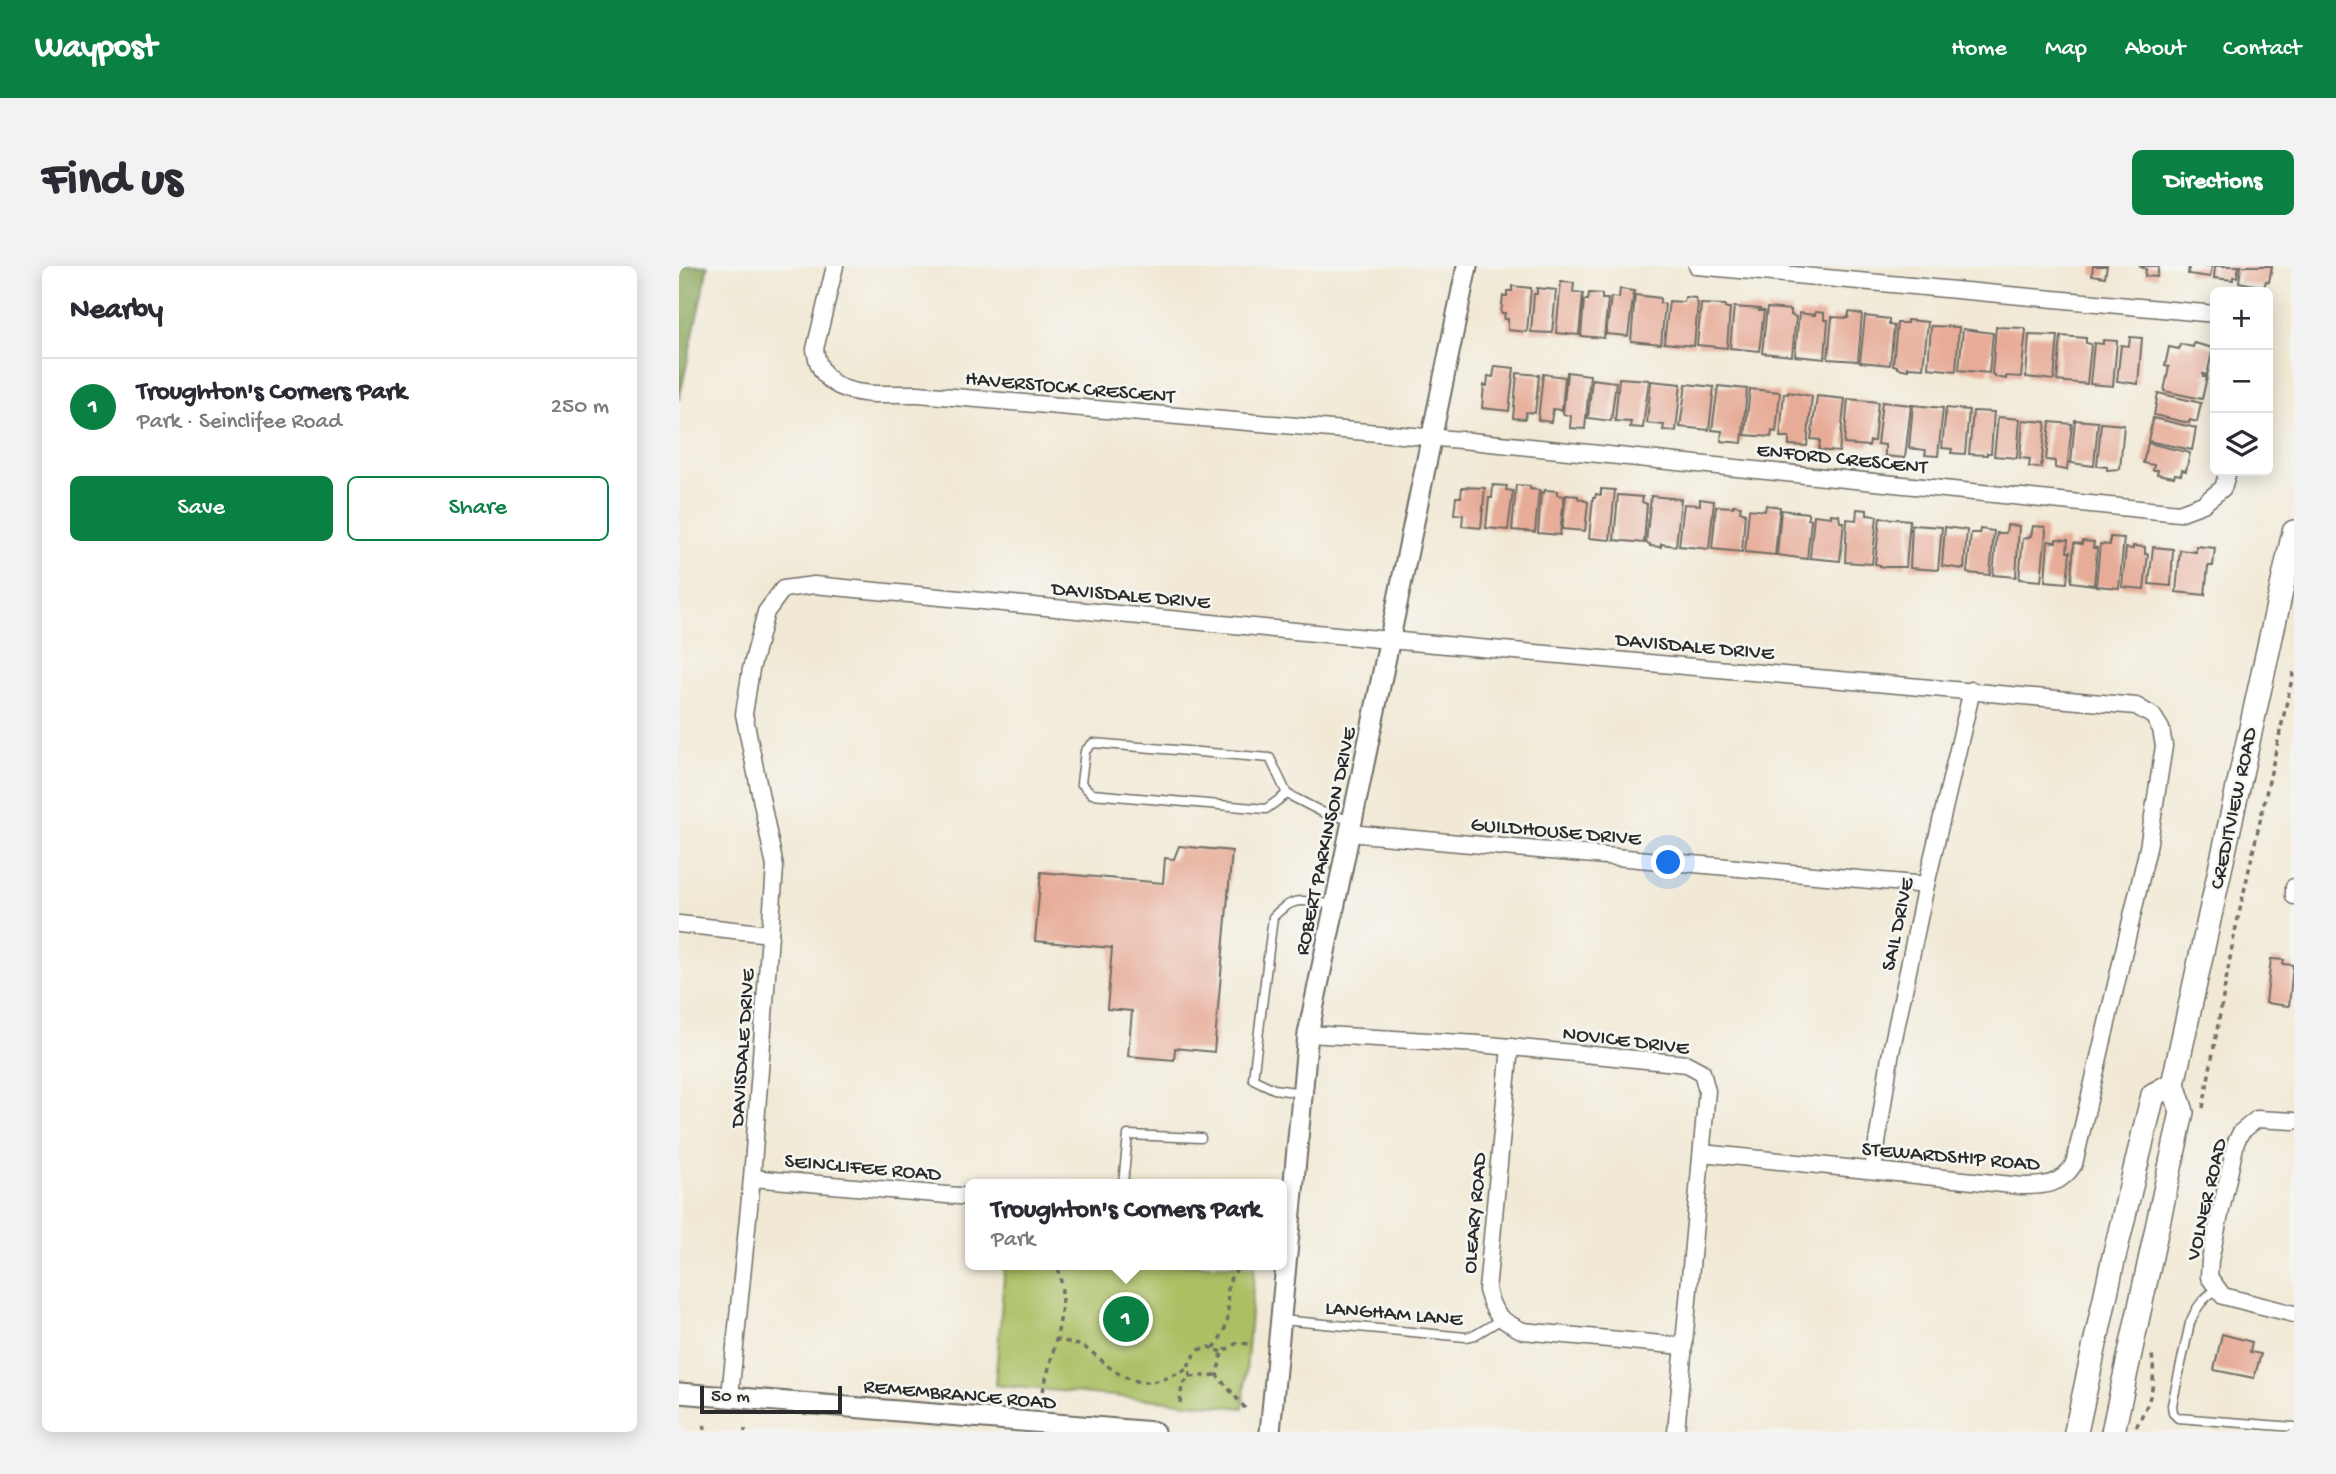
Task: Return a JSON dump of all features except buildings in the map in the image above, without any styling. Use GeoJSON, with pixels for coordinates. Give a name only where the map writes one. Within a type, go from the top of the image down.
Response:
{"type":"FeatureCollection","features":[{"type":"Feature","properties":{"kind":"main road","name":"CREDITVIEW ROAD"},"geometry":{"type":"LineString","coordinates":[[2113,1432],[2182,1112],[2173,1084],[2294,532]]}},
{"type":"Feature","properties":{"kind":"main road"},"geometry":{"type":"LineString","coordinates":[[2076,1432],[2153,1095],[2173,1084]]}},
{"type":"Feature","properties":{"kind":"street","name":"HAVERSTOCK CRESCENT"},"geometry":{"type":"LineString","coordinates":[[835,266],[815,349],[822,373],[831,383],[842,389],[1431,437]]}},
{"type":"Feature","properties":{"kind":"street","name":"ROBERT PARKINSON DRIVE"},"geometry":{"type":"LineString","coordinates":[[1287,1219],[1308,1034],[1467,266]]}},
{"type":"Feature","properties":{"kind":"street"},"geometry":{"type":"LineString","coordinates":[[1697,266],[2210,314]]}},
{"type":"Feature","properties":{"kind":"street","name":"ENFORD CRESCENT"},"geometry":{"type":"LineString","coordinates":[[1431,437],[2179,513],[2203,504],[2223,488],[2227,476]]}},
{"type":"Feature","properties":{"kind":"street","name":"DAVISDALE DRIVE"},"geometry":{"type":"LineString","coordinates":[[730,1396],[752,1178],[775,867],[744,714],[751,668],[766,612],[783,589],[814,585],[1389,640],[2136,706],[2153,716],[2161,729],[2164,746],[2148,848]]}},
{"type":"Feature","properties":{"kind":"street","name":"SAIL DRIVE"},"geometry":{"type":"LineString","coordinates":[[1873,1170],[1890,1057],[1926,885],[1972,690]]}},
{"type":"Feature","properties":{"kind":"street","name":"GUILDHOUSE DRIVE"},"geometry":{"type":"LineString","coordinates":[[1351,827],[1926,885]]}},
{"type":"Feature","properties":{"kind":"street","name":"STEWARDSHIP ROAD"},"geometry":{"type":"LineString","coordinates":[[1702,1153],[2022,1186],[2042,1186],[2057,1182],[2068,1174],[2074,1164],[2148,848]]}},
{"type":"Feature","properties":{"kind":"street"},"geometry":{"type":"LineString","coordinates":[[2294,887],[2294,896]]}},
{"type":"Feature","properties":{"kind":"street"},"geometry":{"type":"LineString","coordinates":[[679,924],[770,934]]}},
{"type":"Feature","properties":{"kind":"street","name":"NOVICE DRIVE"},"geometry":{"type":"LineString","coordinates":[[1308,1034],[1510,1047],[1687,1064],[1702,1072],[1707,1091],[1676,1432]]}},
{"type":"Feature","properties":{"kind":"street","name":"OLEARY ROAD"},"geometry":{"type":"LineString","coordinates":[[1500,1321],[1491,1305],[1487,1290],[1510,1047]]}},
{"type":"Feature","properties":{"kind":"street","name":"VOLNER ROAD"},"geometry":{"type":"LineString","coordinates":[[2294,1121],[2257,1119],[2241,1132],[2236,1142],[2210,1260],[2209,1277],[2216,1290],[2231,1299],[2294,1314]]}},
{"type":"Feature","properties":{"kind":"street","name":"SEINCLIFEE ROAD"},"geometry":{"type":"LineString","coordinates":[[752,1178],[965,1197]]}},
{"type":"Feature","properties":{"kind":"street","name":"ROBERT PARKINSON DRIVE"},"geometry":{"type":"LineString","coordinates":[[1270,1432],[1284,1270]]}},
{"type":"Feature","properties":{"kind":"street"},"geometry":{"type":"LineString","coordinates":[[1500,1321],[1523,1332],[1683,1346]]}},
{"type":"Feature","properties":{"kind":"street","name":"REMEMBRANCE ROAD"},"geometry":{"type":"LineString","coordinates":[[679,1393],[1154,1432]]}},
{"type":"Feature","properties":{"kind":"lane"},"geometry":{"type":"LineString","coordinates":[[1287,794],[1266,810],[1092,794],[1081,783],[1085,751],[1093,743],[1270,758],[1287,794],[1351,827]]}},
{"type":"Feature","properties":{"kind":"lane"},"geometry":{"type":"LineString","coordinates":[[1302,1093],[1273,1089],[1252,1079],[1273,917],[1285,904],[1303,900],[1334,905]]}},
{"type":"Feature","properties":{"kind":"lane"},"geometry":{"type":"LineString","coordinates":[[1124,1179],[1128,1135],[1201,1138]]}},
{"type":"Feature","properties":{"kind":"lane"},"geometry":{"type":"LineString","coordinates":[[2216,1290],[2204,1298],[2194,1310],[2172,1405],[2173,1413],[2178,1418],[2294,1427]]}},
{"type":"Feature","properties":{"kind":"lane","name":"LANGHAM LANE"},"geometry":{"type":"LineString","coordinates":[[1281,1320],[1466,1337],[1500,1321]]}},
{"type":"Feature","properties":{"kind":"path"},"geometry":{"type":"LineString","coordinates":[[2202,1111],[2234,936],[2294,670]]}},
{"type":"Feature","properties":{"kind":"path"},"geometry":{"type":"LineString","coordinates":[[1043,1391],[1062,1299],[1058,1270]]}},
{"type":"Feature","properties":{"kind":"path"},"geometry":{"type":"LineString","coordinates":[[1214,1348],[1227,1321],[1228,1286],[1237,1270]]}},
{"type":"Feature","properties":{"kind":"path"},"geometry":{"type":"LineString","coordinates":[[1055,1339],[1081,1346],[1120,1375],[1138,1382],[1161,1381],[1189,1367]]}},
{"type":"Feature","properties":{"kind":"path"},"geometry":{"type":"LineString","coordinates":[[1217,1375],[1222,1352],[1237,1343],[1250,1344]]}},
{"type":"Feature","properties":{"kind":"path"},"geometry":{"type":"LineString","coordinates":[[2133,1432],[2149,1404],[2155,1378],[2150,1345]]}},
{"type":"Feature","properties":{"kind":"path"},"geometry":{"type":"LineString","coordinates":[[1190,1377],[1191,1359],[1198,1350],[1214,1348],[1222,1352]]}},
{"type":"Feature","properties":{"kind":"path"},"geometry":{"type":"LineString","coordinates":[[1180,1403],[1182,1385],[1190,1377],[1217,1375]]}},
{"type":"Feature","properties":{"kind":"path"},"geometry":{"type":"LineString","coordinates":[[1217,1375],[1245,1408]]}},
{"type":"Feature","properties":{"kind":"path"},"geometry":{"type":"LineString","coordinates":[[704,1425],[706,1432]]}},
{"type":"Feature","properties":{"kind":"green space"},"geometry":{"type":"Polygon","coordinates":[[[679,266],[708,266],[679,400],[679,266]]]}},
{"type":"Feature","properties":{"kind":"green space"},"geometry":{"type":"Polygon","coordinates":[[[1005,1270],[1255,1270],[1243,1408],[995,1385],[1005,1270]]]}},
{"type":"Feature","properties":{"kind":"place","name":"Troughton's Corners Park"},"geometry":{"type":"Point","coordinates":[1126,1319]}}]}
